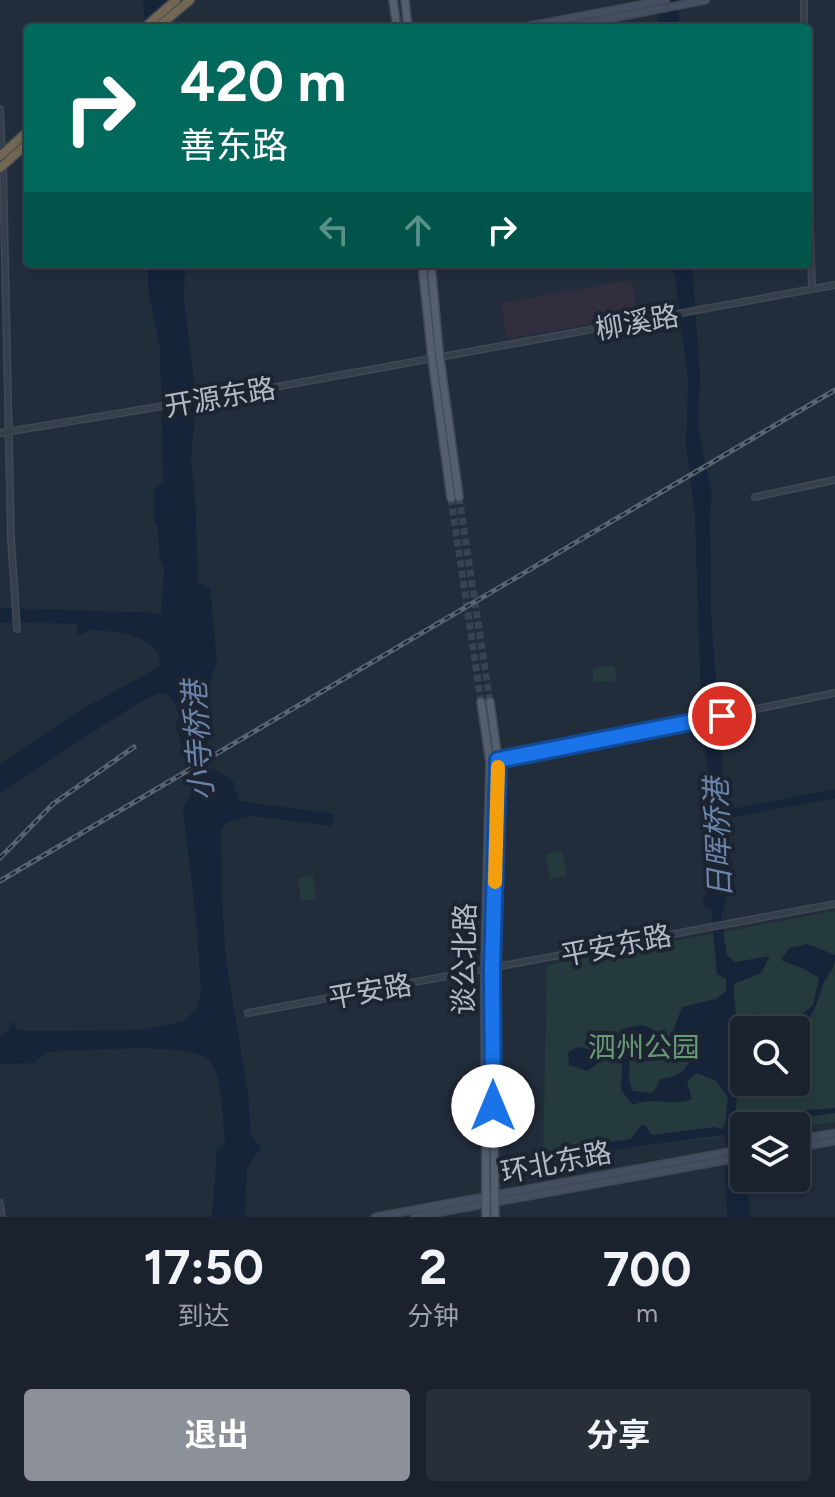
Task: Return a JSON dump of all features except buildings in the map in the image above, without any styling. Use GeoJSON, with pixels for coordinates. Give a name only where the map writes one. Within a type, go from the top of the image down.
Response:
{"type":"FeatureCollection","features":[{"type":"Feature","properties":{"kind":"highway"},"geometry":{"type":"LineString","coordinates":[[149,24],[176,0]]}},
{"type":"Feature","properties":{"kind":"highway"},"geometry":{"type":"LineString","coordinates":[[162,24],[190,0]]}},
{"type":"Feature","properties":{"kind":"highway"},"geometry":{"type":"LineString","coordinates":[[1,160],[24,135]]}},
{"type":"Feature","properties":{"kind":"highway"},"geometry":{"type":"LineString","coordinates":[[1,160],[24,146]]}},
{"type":"Feature","properties":{"kind":"main road"},"geometry":{"type":"LineString","coordinates":[[393,0],[396,24]]}},
{"type":"Feature","properties":{"kind":"main road"},"geometry":{"type":"LineString","coordinates":[[405,0],[408,24]]}},
{"type":"Feature","properties":{"kind":"main road"},"geometry":{"type":"LineString","coordinates":[[423,268],[455,497]]}},
{"type":"Feature","properties":{"kind":"main road"},"geometry":{"type":"LineString","coordinates":[[431,268],[436,358]]}},
{"type":"Feature","properties":{"kind":"main road","name":"谈公北路"},"geometry":{"type":"LineString","coordinates":[[486,702],[494,762],[488,969],[489,1200],[486,1217]]}},
{"type":"Feature","properties":{"kind":"main road","name":"谈公北路"},"geometry":{"type":"LineString","coordinates":[[489,1200],[495,1217]]}},
{"type":"Feature","properties":{"kind":"street"},"geometry":{"type":"LineString","coordinates":[[579,24],[651,7],[666,0]]}},
{"type":"Feature","properties":{"kind":"street"},"geometry":{"type":"LineString","coordinates":[[543,24],[706,0]]}},
{"type":"Feature","properties":{"kind":"street"},"geometry":{"type":"LineString","coordinates":[[804,0],[804,24]]}},
{"type":"Feature","properties":{"kind":"street"},"geometry":{"type":"LineString","coordinates":[[0,109],[17,629]]}},
{"type":"Feature","properties":{"kind":"street"},"geometry":{"type":"LineString","coordinates":[[811,268],[812,289]]}},
{"type":"Feature","properties":{"kind":"street","name":"柳溪路"},"geometry":{"type":"LineString","coordinates":[[436,358],[835,285]]}},
{"type":"Feature","properties":{"kind":"street","name":"开源东路"},"geometry":{"type":"LineString","coordinates":[[0,433],[436,358]]}},
{"type":"Feature","properties":{"kind":"street"},"geometry":{"type":"LineString","coordinates":[[755,497],[835,480]]}},
{"type":"Feature","properties":{"kind":"street"},"geometry":{"type":"LineString","coordinates":[[494,762],[835,693]]}},
{"type":"Feature","properties":{"kind":"street","name":"平安东路"},"geometry":{"type":"LineString","coordinates":[[488,969],[835,904]]}},
{"type":"Feature","properties":{"kind":"street","name":"平安路"},"geometry":{"type":"LineString","coordinates":[[248,1013],[488,969]]}},
{"type":"Feature","properties":{"kind":"street"},"geometry":{"type":"LineString","coordinates":[[810,1137],[835,1133]]}},
{"type":"Feature","properties":{"kind":"street"},"geometry":{"type":"LineString","coordinates":[[810,1145],[835,1141]]}},
{"type":"Feature","properties":{"kind":"street","name":"环北东路"},"geometry":{"type":"LineString","coordinates":[[375,1217],[489,1200],[730,1156]]}},
{"type":"Feature","properties":{"kind":"street","name":"环北东路"},"geometry":{"type":"LineString","coordinates":[[414,1217],[489,1200]]}},
{"type":"Feature","properties":{"kind":"street"},"geometry":{"type":"LineString","coordinates":[[0,1203],[2,1217]]}},
{"type":"Feature","properties":{"kind":"shaded area"},"geometry":{"type":"Polygon","coordinates":[[[631,280],[638,316],[507,339],[501,303],[631,280]]]}},
{"type":"Feature","properties":{"kind":"green space"},"geometry":{"type":"Polygon","coordinates":[[[615,666],[616,681],[593,682],[593,668],[615,666]]]}},
{"type":"Feature","properties":{"kind":"green space"},"geometry":{"type":"Polygon","coordinates":[[[562,851],[567,876],[550,879],[546,854],[562,851]]]}},
{"type":"Feature","properties":{"kind":"green space"},"geometry":{"type":"Polygon","coordinates":[[[313,876],[316,899],[301,901],[298,878],[313,876]]]}},
{"type":"Feature","properties":{"kind":"green space","name":"泗州公园"},"geometry":{"type":"Polygon","coordinates":[[[835,911],[835,1122],[810,1125],[810,1112],[730,1112],[730,1136],[543,1158],[547,965],[835,911]]]}},
{"type":"Feature","properties":{"kind":"water"},"geometry":{"type":"Polygon","coordinates":[[[143,0],[169,0],[171,24],[145,24],[143,0]]]}},
{"type":"Feature","properties":{"kind":"water"},"geometry":{"type":"Polygon","coordinates":[[[656,0],[678,0],[679,24],[659,24],[656,0]]]}},
{"type":"Feature","properties":{"kind":"water","name":"小寺桥港"},"geometry":{"type":"Polygon","coordinates":[[[148,268],[185,268],[184,298],[196,397],[191,462],[198,582],[210,587],[217,661],[209,685],[211,739],[202,749],[209,769],[233,781],[239,801],[334,814],[332,826],[251,816],[227,822],[221,830],[226,961],[249,1100],[250,1133],[261,1148],[247,1168],[245,1217],[212,1217],[217,1149],[225,1144],[220,1087],[209,1060],[198,1054],[180,1051],[132,1048],[45,1052],[35,1063],[0,1064],[0,1038],[9,1030],[11,1023],[15,1022],[16,1029],[30,1031],[143,1030],[183,1021],[196,1010],[201,993],[197,928],[183,811],[193,785],[175,723],[180,715],[169,694],[159,693],[138,703],[0,793],[0,764],[79,711],[159,667],[159,656],[154,648],[134,636],[87,630],[77,635],[77,624],[0,622],[0,608],[161,613],[164,568],[159,556],[158,529],[154,519],[154,489],[163,481],[160,348],[148,289],[148,268]]]}},
{"type":"Feature","properties":{"kind":"water","name":"日晖桥港"},"geometry":{"type":"Polygon","coordinates":[[[674,268],[692,268],[700,374],[698,428],[712,495],[711,613],[725,804],[732,809],[835,789],[835,798],[728,818],[723,826],[731,884],[721,917],[727,955],[735,962],[770,956],[761,973],[734,984],[737,1016],[730,1016],[730,1096],[738,1096],[738,1112],[730,1112],[730,1161],[724,1135],[582,1154],[575,1151],[586,1145],[631,1139],[641,1125],[646,1126],[652,1135],[715,1127],[721,1129],[725,1125],[728,1097],[716,1081],[697,1073],[687,1081],[692,1099],[633,1105],[621,1090],[622,1063],[616,1057],[605,1058],[587,1071],[569,1065],[568,1053],[581,1047],[603,1054],[621,1029],[643,1025],[675,1039],[681,1052],[674,1055],[649,1049],[630,1059],[629,1079],[633,1091],[653,1093],[660,1079],[679,1074],[687,1067],[693,1048],[686,1038],[673,1031],[682,1007],[716,999],[726,991],[726,979],[717,974],[711,909],[703,906],[702,900],[707,894],[713,849],[706,812],[709,788],[701,702],[695,518],[686,447],[688,381],[674,268]]]}},
{"type":"Feature","properties":{"kind":"water"},"geometry":{"type":"Polygon","coordinates":[[[808,944],[835,955],[834,966],[810,1017],[800,1016],[813,1005],[819,978],[781,960],[789,948],[808,944]]]}},
{"type":"Feature","properties":{"kind":"water"},"geometry":{"type":"Polygon","coordinates":[[[835,1108],[835,1113],[810,1117],[810,1112],[779,1112],[835,1108]]]}},
{"type":"Feature","properties":{"kind":"water"},"geometry":{"type":"Polygon","coordinates":[[[730,1166],[730,1192],[748,1192],[750,1217],[727,1217],[725,1168],[730,1166]]]}},
{"type":"Feature","properties":{"kind":"tunnel"},"geometry":{"type":"LineString","coordinates":[[459,497],[490,702]]}},
{"type":"Feature","properties":{"kind":"tunnel"},"geometry":{"type":"LineString","coordinates":[[451,498],[481,702]]}},
{"type":"Feature","properties":{"kind":"railway"},"geometry":{"type":"LineString","coordinates":[[0,881],[835,390]]}},
{"type":"Feature","properties":{"kind":"railway"},"geometry":{"type":"LineString","coordinates":[[0,858],[53,804],[134,747]]}},
{"type":"Feature","properties":{"kind":"slow traffic"},"geometry":{"type":"LineString","coordinates":[[495,882],[498,767]]}},
{"type":"Feature","properties":{"kind":"route"},"geometry":{"type":"LineString","coordinates":[[493,1106],[492,968],[498,760],[722,716]]}}]}
